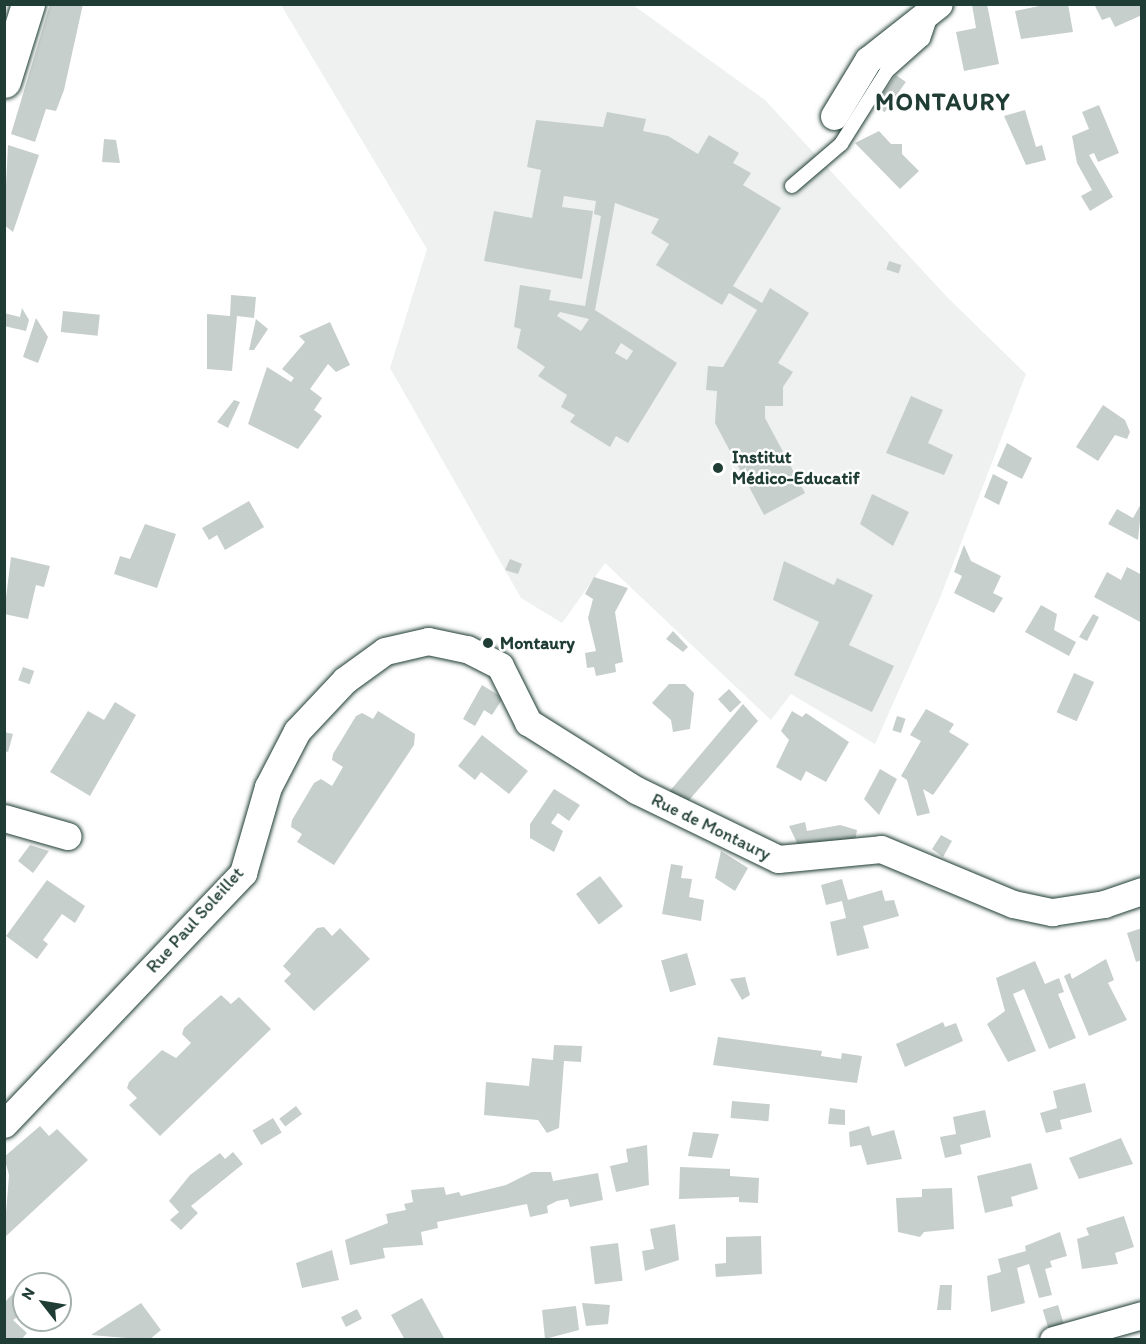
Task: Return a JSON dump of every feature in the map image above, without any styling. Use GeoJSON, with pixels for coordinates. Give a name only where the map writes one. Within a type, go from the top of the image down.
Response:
{"type":"FeatureCollection","features":[{"type":"Feature","properties":{"kind":"main road"},"geometry":{"type":"LineString","coordinates":[[4,81],[28,4]]}},
{"type":"Feature","properties":{"kind":"street"},"geometry":{"type":"LineString","coordinates":[[834,116],[868,60],[937,6]]}},
{"type":"Feature","properties":{"kind":"street","name":"Rue Paul Soleillet"},"geometry":{"type":"LineString","coordinates":[[4,1124],[243,873],[268,787],[297,731],[345,680],[386,651],[428,642],[467,649],[500,666]]}},
{"type":"Feature","properties":{"kind":"street","name":"Rue de Montaury"},"geometry":{"type":"LineString","coordinates":[[500,666],[528,722],[636,790],[778,859],[881,849],[1012,904],[1052,912],[1104,904],[1142,891]]}},
{"type":"Feature","properties":{"kind":"street"},"geometry":{"type":"LineString","coordinates":[[4,818],[67,836]]}},
{"type":"Feature","properties":{"kind":"street"},"geometry":{"type":"LineString","coordinates":[[1053,1340],[1142,1315]]}},
{"type":"Feature","properties":{"kind":"lane"},"geometry":{"type":"LineString","coordinates":[[792,186],[841,144],[887,71],[923,39],[937,6]]}},
{"type":"Feature","properties":{"kind":"shaded area","name":"Institut Médico-Educatif"},"geometry":{"type":"Polygon","coordinates":[[[281,5],[633,5],[765,100],[947,297],[1026,374],[940,598],[875,744],[791,694],[771,720],[605,563],[562,623],[521,598],[390,368],[427,249],[281,5]]]}},
{"type":"Feature","properties":{"kind":"building"},"geometry":{"type":"Polygon","coordinates":[[[50,4],[83,4],[64,90],[56,111],[46,109],[35,142],[11,134],[50,4]]]}},
{"type":"Feature","properties":{"kind":"building"},"geometry":{"type":"Polygon","coordinates":[[[987,4],[999,64],[964,71],[956,32],[976,28],[972,5],[987,4]]]}},
{"type":"Feature","properties":{"kind":"building"},"geometry":{"type":"Polygon","coordinates":[[[1049,4],[1068,4],[1073,32],[1021,39],[1015,11],[1049,4]]]}},
{"type":"Feature","properties":{"kind":"building"},"geometry":{"type":"Polygon","coordinates":[[[1094,4],[1142,4],[1142,15],[1115,27],[1110,17],[1102,20],[1094,4]]]}},
{"type":"Feature","properties":{"kind":"building"},"geometry":{"type":"Polygon","coordinates":[[[896,75],[906,82],[885,112],[875,105],[896,75]]]}},
{"type":"Feature","properties":{"kind":"building"},"geometry":{"type":"Polygon","coordinates":[[[1099,105],[1119,153],[1098,162],[1094,153],[1089,155],[1113,197],[1090,211],[1081,196],[1092,190],[1077,163],[1072,136],[1089,129],[1082,112],[1099,105]]]}},
{"type":"Feature","properties":{"kind":"building"},"geometry":{"type":"Polygon","coordinates":[[[1025,110],[1036,147],[1042,145],[1046,160],[1026,165],[1004,116],[1025,110]]]}},
{"type":"Feature","properties":{"kind":"building"},"geometry":{"type":"Polygon","coordinates":[[[607,112],[646,119],[643,131],[668,136],[698,154],[709,135],[739,153],[733,163],[751,173],[743,185],[781,208],[733,286],[762,303],[770,288],[809,313],[778,363],[793,372],[783,387],[783,406],[765,406],[765,418],[805,493],[764,515],[715,423],[717,391],[706,390],[708,366],[723,367],[757,310],[729,293],[722,305],[656,265],[669,244],[651,233],[659,219],[615,203],[595,310],[677,363],[628,443],[616,436],[610,447],[570,422],[575,415],[561,407],[567,395],[538,376],[545,367],[517,348],[521,329],[514,327],[520,285],[551,290],[549,300],[585,306],[601,216],[594,214],[596,201],[564,196],[562,207],[593,211],[582,279],[484,261],[494,211],[532,218],[541,170],[527,167],[536,120],[603,127],[607,112]],[[560,312],[557,316],[581,331],[589,319],[560,312]],[[621,343],[615,353],[627,360],[633,351],[621,343]]]}},
{"type":"Feature","properties":{"kind":"building"},"geometry":{"type":"Polygon","coordinates":[[[879,131],[891,144],[902,144],[902,154],[919,171],[900,189],[855,143],[879,131]]]}},
{"type":"Feature","properties":{"kind":"building"},"geometry":{"type":"Polygon","coordinates":[[[104,139],[116,140],[120,163],[102,162],[104,139]]]}},
{"type":"Feature","properties":{"kind":"building"},"geometry":{"type":"Polygon","coordinates":[[[8,145],[39,155],[13,232],[4,225],[8,145]]]}},
{"type":"Feature","properties":{"kind":"building"},"geometry":{"type":"Polygon","coordinates":[[[889,261],[901,265],[899,274],[886,270],[889,261]]]}},
{"type":"Feature","properties":{"kind":"building"},"geometry":{"type":"Polygon","coordinates":[[[231,295],[256,297],[254,318],[237,316],[232,371],[207,369],[207,314],[230,316],[231,295]]]}},
{"type":"Feature","properties":{"kind":"building"},"geometry":{"type":"Polygon","coordinates":[[[22,308],[29,320],[26,331],[4,326],[4,313],[20,317],[22,308]]]}},
{"type":"Feature","properties":{"kind":"building"},"geometry":{"type":"Polygon","coordinates":[[[63,311],[100,315],[98,336],[61,332],[63,311]]]}},
{"type":"Feature","properties":{"kind":"building"},"geometry":{"type":"Polygon","coordinates":[[[36,318],[48,337],[38,363],[23,357],[36,318]]]}},
{"type":"Feature","properties":{"kind":"building"},"geometry":{"type":"Polygon","coordinates":[[[256,319],[268,329],[254,350],[249,350],[256,319]]]}},
{"type":"Feature","properties":{"kind":"building"},"geometry":{"type":"Polygon","coordinates":[[[330,322],[350,365],[336,372],[328,364],[310,389],[322,398],[314,410],[322,416],[298,449],[248,424],[267,367],[291,382],[294,378],[282,369],[305,342],[299,336],[330,322]]]}},
{"type":"Feature","properties":{"kind":"building"},"geometry":{"type":"Polygon","coordinates":[[[911,396],[943,410],[928,443],[953,455],[944,475],[886,453],[911,396]]]}},
{"type":"Feature","properties":{"kind":"building"},"geometry":{"type":"Polygon","coordinates":[[[234,400],[240,402],[228,428],[217,422],[234,400]]]}},
{"type":"Feature","properties":{"kind":"building"},"geometry":{"type":"Polygon","coordinates":[[[1103,405],[1125,420],[1130,432],[1127,439],[1115,435],[1098,461],[1076,447],[1103,405]]]}},
{"type":"Feature","properties":{"kind":"building"},"geometry":{"type":"Polygon","coordinates":[[[1007,443],[1032,458],[1022,479],[997,466],[1007,443]]]}},
{"type":"Feature","properties":{"kind":"building"},"geometry":{"type":"Polygon","coordinates":[[[993,474],[1008,482],[999,505],[984,497],[993,474]]]}},
{"type":"Feature","properties":{"kind":"building"},"geometry":{"type":"Polygon","coordinates":[[[872,494],[909,512],[893,546],[860,524],[872,494]]]}},
{"type":"Feature","properties":{"kind":"building"},"geometry":{"type":"Polygon","coordinates":[[[249,501],[264,527],[225,550],[217,535],[209,540],[202,528],[249,501]]]}},
{"type":"Feature","properties":{"kind":"building"},"geometry":{"type":"Polygon","coordinates":[[[1142,502],[1138,540],[1108,524],[1117,509],[1133,518],[1142,502]]]}},
{"type":"Feature","properties":{"kind":"building"},"geometry":{"type":"Polygon","coordinates":[[[145,524],[176,534],[157,588],[114,574],[120,556],[130,559],[145,524]]]}},
{"type":"Feature","properties":{"kind":"building"},"geometry":{"type":"Polygon","coordinates":[[[964,545],[971,561],[1001,576],[993,593],[1003,598],[994,613],[954,593],[962,576],[954,572],[964,545]]]}},
{"type":"Feature","properties":{"kind":"building"},"geometry":{"type":"Polygon","coordinates":[[[11,557],[50,566],[44,587],[36,585],[28,619],[4,614],[11,557]]]}},
{"type":"Feature","properties":{"kind":"building"},"geometry":{"type":"Polygon","coordinates":[[[510,559],[522,564],[518,574],[505,570],[510,559]]]}},
{"type":"Feature","properties":{"kind":"building"},"geometry":{"type":"Polygon","coordinates":[[[784,561],[834,585],[837,578],[873,595],[849,645],[894,666],[872,712],[794,675],[819,622],[773,600],[784,561]]]}},
{"type":"Feature","properties":{"kind":"building"},"geometry":{"type":"Polygon","coordinates":[[[1127,567],[1142,575],[1142,623],[1094,597],[1107,572],[1121,580],[1127,567]]]}},
{"type":"Feature","properties":{"kind":"building"},"geometry":{"type":"Polygon","coordinates":[[[594,577],[628,588],[615,612],[623,662],[615,664],[616,672],[596,676],[594,667],[587,668],[585,653],[596,651],[588,618],[593,599],[585,594],[594,577]]]}},
{"type":"Feature","properties":{"kind":"building"},"geometry":{"type":"Polygon","coordinates":[[[1041,605],[1057,614],[1054,630],[1076,642],[1069,656],[1025,632],[1041,605]]]}},
{"type":"Feature","properties":{"kind":"building"},"geometry":{"type":"Polygon","coordinates":[[[1093,614],[1099,617],[1087,641],[1079,637],[1093,614]]]}},
{"type":"Feature","properties":{"kind":"building"},"geometry":{"type":"Polygon","coordinates":[[[673,631],[688,647],[683,652],[666,639],[673,631]]]}},
{"type":"Feature","properties":{"kind":"building"},"geometry":{"type":"Polygon","coordinates":[[[23,667],[34,671],[29,684],[18,680],[23,667]]]}},
{"type":"Feature","properties":{"kind":"building"},"geometry":{"type":"Polygon","coordinates":[[[1074,673],[1094,682],[1077,721],[1057,712],[1074,673]]]}},
{"type":"Feature","properties":{"kind":"building"},"geometry":{"type":"Polygon","coordinates":[[[669,684],[685,684],[694,693],[690,729],[673,732],[671,720],[652,703],[669,684]]]}},
{"type":"Feature","properties":{"kind":"building"},"geometry":{"type":"Polygon","coordinates":[[[482,685],[503,698],[492,715],[484,710],[475,726],[463,719],[482,685]]]}},
{"type":"Feature","properties":{"kind":"building"},"geometry":{"type":"Polygon","coordinates":[[[729,689],[741,702],[730,712],[718,699],[729,689]]]}},
{"type":"Feature","properties":{"kind":"building"},"geometry":{"type":"Polygon","coordinates":[[[115,702],[136,715],[90,796],[50,772],[88,711],[104,720],[115,702]]]}},
{"type":"Feature","properties":{"kind":"building"},"geometry":{"type":"Polygon","coordinates":[[[743,704],[758,721],[683,807],[664,798],[743,704]]]}},
{"type":"Feature","properties":{"kind":"building"},"geometry":{"type":"Polygon","coordinates":[[[926,709],[954,724],[949,732],[969,744],[933,795],[923,789],[930,813],[917,816],[907,780],[901,776],[921,741],[910,735],[926,709]]]}},
{"type":"Feature","properties":{"kind":"building"},"geometry":{"type":"Polygon","coordinates":[[[378,711],[415,734],[414,745],[334,865],[297,842],[302,834],[291,827],[292,820],[314,783],[321,779],[332,786],[343,767],[332,760],[333,754],[356,716],[362,713],[373,719],[378,711]]]}},
{"type":"Feature","properties":{"kind":"building"},"geometry":{"type":"Polygon","coordinates":[[[792,711],[802,717],[806,713],[849,742],[826,782],[806,771],[801,781],[776,767],[789,740],[781,731],[792,711]]]}},
{"type":"Feature","properties":{"kind":"building"},"geometry":{"type":"Polygon","coordinates":[[[897,716],[906,719],[901,733],[892,730],[897,716]]]}},
{"type":"Feature","properties":{"kind":"building"},"geometry":{"type":"Polygon","coordinates":[[[4,732],[13,734],[8,752],[4,751],[4,732]]]}},
{"type":"Feature","properties":{"kind":"building"},"geometry":{"type":"Polygon","coordinates":[[[482,735],[528,771],[509,794],[481,772],[475,780],[458,766],[482,735]]]}},
{"type":"Feature","properties":{"kind":"building"},"geometry":{"type":"Polygon","coordinates":[[[880,769],[897,779],[879,815],[864,799],[880,769]]]}},
{"type":"Feature","properties":{"kind":"building"},"geometry":{"type":"Polygon","coordinates":[[[554,789],[580,805],[569,821],[558,813],[551,823],[563,831],[554,852],[530,838],[530,824],[554,789]]]}},
{"type":"Feature","properties":{"kind":"building"},"geometry":{"type":"Polygon","coordinates":[[[805,822],[807,831],[840,825],[857,830],[854,847],[798,845],[789,826],[805,822]]]}},
{"type":"Feature","properties":{"kind":"building"},"geometry":{"type":"Polygon","coordinates":[[[941,835],[952,841],[943,857],[932,849],[941,835]]]}},
{"type":"Feature","properties":{"kind":"building"},"geometry":{"type":"Polygon","coordinates":[[[30,845],[49,851],[33,873],[18,861],[30,845]]]}},
{"type":"Feature","properties":{"kind":"building"},"geometry":{"type":"Polygon","coordinates":[[[721,851],[748,868],[735,891],[715,878],[721,851]]]}},
{"type":"Feature","properties":{"kind":"building"},"geometry":{"type":"Polygon","coordinates":[[[671,864],[683,866],[681,878],[692,879],[689,897],[704,900],[701,921],[662,914],[671,864]]]}},
{"type":"Feature","properties":{"kind":"building"},"geometry":{"type":"Polygon","coordinates":[[[600,876],[623,906],[599,924],[576,894],[600,876]]]}},
{"type":"Feature","properties":{"kind":"building"},"geometry":{"type":"Polygon","coordinates":[[[842,879],[848,900],[882,890],[885,901],[894,900],[899,916],[863,926],[869,948],[837,956],[830,922],[846,918],[842,901],[826,905],[821,885],[842,879]]]}},
{"type":"Feature","properties":{"kind":"building"},"geometry":{"type":"Polygon","coordinates":[[[47,880],[85,906],[75,923],[62,914],[43,940],[48,944],[37,959],[6,936],[47,880]]]}},
{"type":"Feature","properties":{"kind":"building"},"geometry":{"type":"Polygon","coordinates":[[[324,927],[332,936],[340,928],[370,959],[314,1011],[284,981],[291,974],[283,966],[317,928],[324,927]]]}},
{"type":"Feature","properties":{"kind":"building"},"geometry":{"type":"Polygon","coordinates":[[[1142,928],[1142,960],[1136,962],[1127,933],[1142,928]]]}},
{"type":"Feature","properties":{"kind":"building"},"geometry":{"type":"Polygon","coordinates":[[[687,953],[696,985],[670,992],[661,960],[687,953]]]}},
{"type":"Feature","properties":{"kind":"building"},"geometry":{"type":"Polygon","coordinates":[[[1106,959],[1114,980],[1108,983],[1127,1020],[1089,1036],[1064,976],[1070,973],[1072,979],[1106,959]]]}},
{"type":"Feature","properties":{"kind":"building"},"geometry":{"type":"Polygon","coordinates":[[[1035,961],[1045,984],[1059,978],[1064,992],[1058,994],[1076,1038],[1049,1049],[1024,989],[1013,994],[1036,1051],[1008,1062],[987,1024],[1005,1011],[996,978],[1035,961]]]}},
{"type":"Feature","properties":{"kind":"building"},"geometry":{"type":"Polygon","coordinates":[[[745,977],[750,995],[742,1000],[730,979],[745,977]]]}},
{"type":"Feature","properties":{"kind":"building"},"geometry":{"type":"Polygon","coordinates":[[[221,995],[231,1004],[239,997],[271,1029],[160,1136],[129,1105],[137,1098],[127,1088],[129,1082],[162,1050],[176,1058],[191,1043],[182,1034],[184,1028],[221,995]]]}},
{"type":"Feature","properties":{"kind":"building"},"geometry":{"type":"Polygon","coordinates":[[[943,1022],[945,1027],[956,1023],[963,1041],[905,1067],[896,1044],[943,1022]]]}},
{"type":"Feature","properties":{"kind":"building"},"geometry":{"type":"Polygon","coordinates":[[[718,1037],[822,1051],[821,1056],[841,1059],[842,1053],[862,1056],[857,1083],[713,1065],[718,1037]]]}},
{"type":"Feature","properties":{"kind":"building"},"geometry":{"type":"Polygon","coordinates":[[[554,1045],[582,1046],[581,1062],[564,1061],[559,1128],[547,1133],[538,1120],[484,1115],[486,1082],[529,1086],[532,1058],[553,1060],[554,1045]]]}},
{"type":"Feature","properties":{"kind":"building"},"geometry":{"type":"Polygon","coordinates":[[[1085,1083],[1092,1112],[1060,1120],[1062,1129],[1046,1133],[1040,1113],[1057,1108],[1053,1091],[1085,1083]]]}},
{"type":"Feature","properties":{"kind":"building"},"geometry":{"type":"Polygon","coordinates":[[[732,1101],[770,1104],[768,1121],[731,1118],[732,1101]]]}},
{"type":"Feature","properties":{"kind":"building"},"geometry":{"type":"Polygon","coordinates":[[[296,1106],[302,1114],[285,1127],[279,1119],[296,1106]]]}},
{"type":"Feature","properties":{"kind":"building"},"geometry":{"type":"Polygon","coordinates":[[[830,1108],[845,1110],[845,1125],[828,1124],[830,1108]]]}},
{"type":"Feature","properties":{"kind":"building"},"geometry":{"type":"Polygon","coordinates":[[[985,1110],[991,1137],[960,1145],[962,1154],[945,1158],[940,1137],[956,1134],[953,1117],[985,1110]]]}},
{"type":"Feature","properties":{"kind":"building"},"geometry":{"type":"Polygon","coordinates":[[[273,1118],[282,1133],[261,1145],[252,1130],[273,1118]]]}},
{"type":"Feature","properties":{"kind":"building"},"geometry":{"type":"Polygon","coordinates":[[[40,1126],[49,1136],[57,1129],[88,1160],[4,1238],[9,1175],[4,1157],[40,1126]]]}},
{"type":"Feature","properties":{"kind":"building"},"geometry":{"type":"Polygon","coordinates":[[[869,1126],[872,1136],[894,1130],[902,1159],[867,1165],[861,1145],[850,1147],[849,1132],[869,1126]]]}},
{"type":"Feature","properties":{"kind":"building"},"geometry":{"type":"Polygon","coordinates":[[[693,1132],[719,1134],[712,1158],[688,1156],[693,1132]]]}},
{"type":"Feature","properties":{"kind":"building"},"geometry":{"type":"Polygon","coordinates":[[[1121,1138],[1133,1164],[1079,1179],[1069,1158],[1121,1138]]]}},
{"type":"Feature","properties":{"kind":"building"},"geometry":{"type":"Polygon","coordinates":[[[647,1145],[649,1185],[616,1192],[610,1166],[628,1162],[626,1149],[647,1145]]]}},
{"type":"Feature","properties":{"kind":"building"},"geometry":{"type":"Polygon","coordinates":[[[233,1152],[243,1164],[191,1206],[198,1213],[181,1230],[170,1220],[179,1212],[169,1201],[190,1175],[220,1153],[225,1159],[233,1152]]]}},
{"type":"Feature","properties":{"kind":"building"},"geometry":{"type":"Polygon","coordinates":[[[1031,1163],[1038,1189],[1011,1197],[1013,1206],[985,1213],[977,1176],[1031,1163]]]}},
{"type":"Feature","properties":{"kind":"building"},"geometry":{"type":"Polygon","coordinates":[[[680,1167],[730,1169],[730,1176],[759,1178],[758,1203],[739,1202],[739,1197],[679,1199],[680,1167]]]}},
{"type":"Feature","properties":{"kind":"building"},"geometry":{"type":"Polygon","coordinates":[[[532,1172],[551,1172],[553,1181],[598,1173],[603,1200],[570,1207],[568,1199],[557,1201],[547,1206],[548,1213],[530,1217],[527,1204],[437,1222],[438,1228],[421,1232],[423,1245],[383,1248],[385,1258],[350,1265],[345,1240],[388,1223],[386,1214],[406,1210],[404,1204],[413,1202],[411,1190],[444,1187],[446,1195],[459,1192],[461,1196],[506,1185],[532,1172]]]}},
{"type":"Feature","properties":{"kind":"building"},"geometry":{"type":"Polygon","coordinates":[[[952,1188],[954,1229],[924,1232],[920,1237],[898,1232],[896,1198],[922,1197],[922,1189],[952,1188]]]}},
{"type":"Feature","properties":{"kind":"building"},"geometry":{"type":"Polygon","coordinates":[[[1124,1216],[1134,1247],[1115,1253],[1118,1264],[1082,1269],[1077,1239],[1089,1235],[1086,1228],[1124,1216]]]}},
{"type":"Feature","properties":{"kind":"building"},"geometry":{"type":"Polygon","coordinates":[[[675,1224],[679,1260],[645,1271],[642,1251],[654,1249],[650,1229],[675,1224]]]}},
{"type":"Feature","properties":{"kind":"building"},"geometry":{"type":"Polygon","coordinates":[[[1060,1232],[1067,1256],[1050,1261],[1052,1267],[1045,1269],[1052,1295],[1039,1298],[1029,1264],[1017,1268],[1025,1303],[991,1312],[987,1276],[1001,1272],[998,1259],[1026,1251],[1025,1246],[1060,1232]]]}},
{"type":"Feature","properties":{"kind":"building"},"geometry":{"type":"Polygon","coordinates":[[[761,1236],[762,1274],[716,1277],[715,1264],[726,1263],[726,1237],[761,1236]]]}},
{"type":"Feature","properties":{"kind":"building"},"geometry":{"type":"Polygon","coordinates":[[[618,1243],[623,1281],[595,1284],[590,1246],[618,1243]]]}},
{"type":"Feature","properties":{"kind":"building"},"geometry":{"type":"Polygon","coordinates":[[[332,1250],[339,1280],[302,1288],[296,1263],[332,1250]]]}},
{"type":"Feature","properties":{"kind":"building"},"geometry":{"type":"Polygon","coordinates":[[[940,1285],[952,1285],[951,1310],[937,1310],[940,1285]]]}},
{"type":"Feature","properties":{"kind":"building"},"geometry":{"type":"Polygon","coordinates":[[[12,1295],[12,1332],[26,1332],[21,1340],[4,1340],[4,1303],[12,1295]]]}},
{"type":"Feature","properties":{"kind":"building"},"geometry":{"type":"Polygon","coordinates":[[[422,1298],[444,1338],[442,1340],[405,1340],[391,1315],[422,1298]]]}},
{"type":"Feature","properties":{"kind":"building"},"geometry":{"type":"Polygon","coordinates":[[[141,1303],[161,1330],[149,1340],[91,1335],[141,1303]]]}},
{"type":"Feature","properties":{"kind":"building"},"geometry":{"type":"Polygon","coordinates":[[[582,1303],[610,1305],[608,1324],[586,1326],[582,1303]]]}},
{"type":"Feature","properties":{"kind":"building"},"geometry":{"type":"Polygon","coordinates":[[[1058,1305],[1065,1328],[1050,1333],[1043,1310],[1058,1305]]]}},
{"type":"Feature","properties":{"kind":"building"},"geometry":{"type":"Polygon","coordinates":[[[576,1306],[579,1330],[545,1339],[542,1310],[576,1306]]]}},
{"type":"Feature","properties":{"kind":"building"},"geometry":{"type":"Polygon","coordinates":[[[357,1309],[362,1319],[346,1327],[341,1317],[357,1309]]]}},
{"type":"Feature","properties":{"kind":"place","name":"Institut Médico-Educatif"},"geometry":{"type":"Point","coordinates":[718,468]}},
{"type":"Feature","properties":{"kind":"place","name":"Montaury"},"geometry":{"type":"Point","coordinates":[488,643]}},
{"type":"Feature","properties":{"kind":"district","name":"MONTAURY"},"geometry":{"type":"Point","coordinates":[943,102]}}]}
